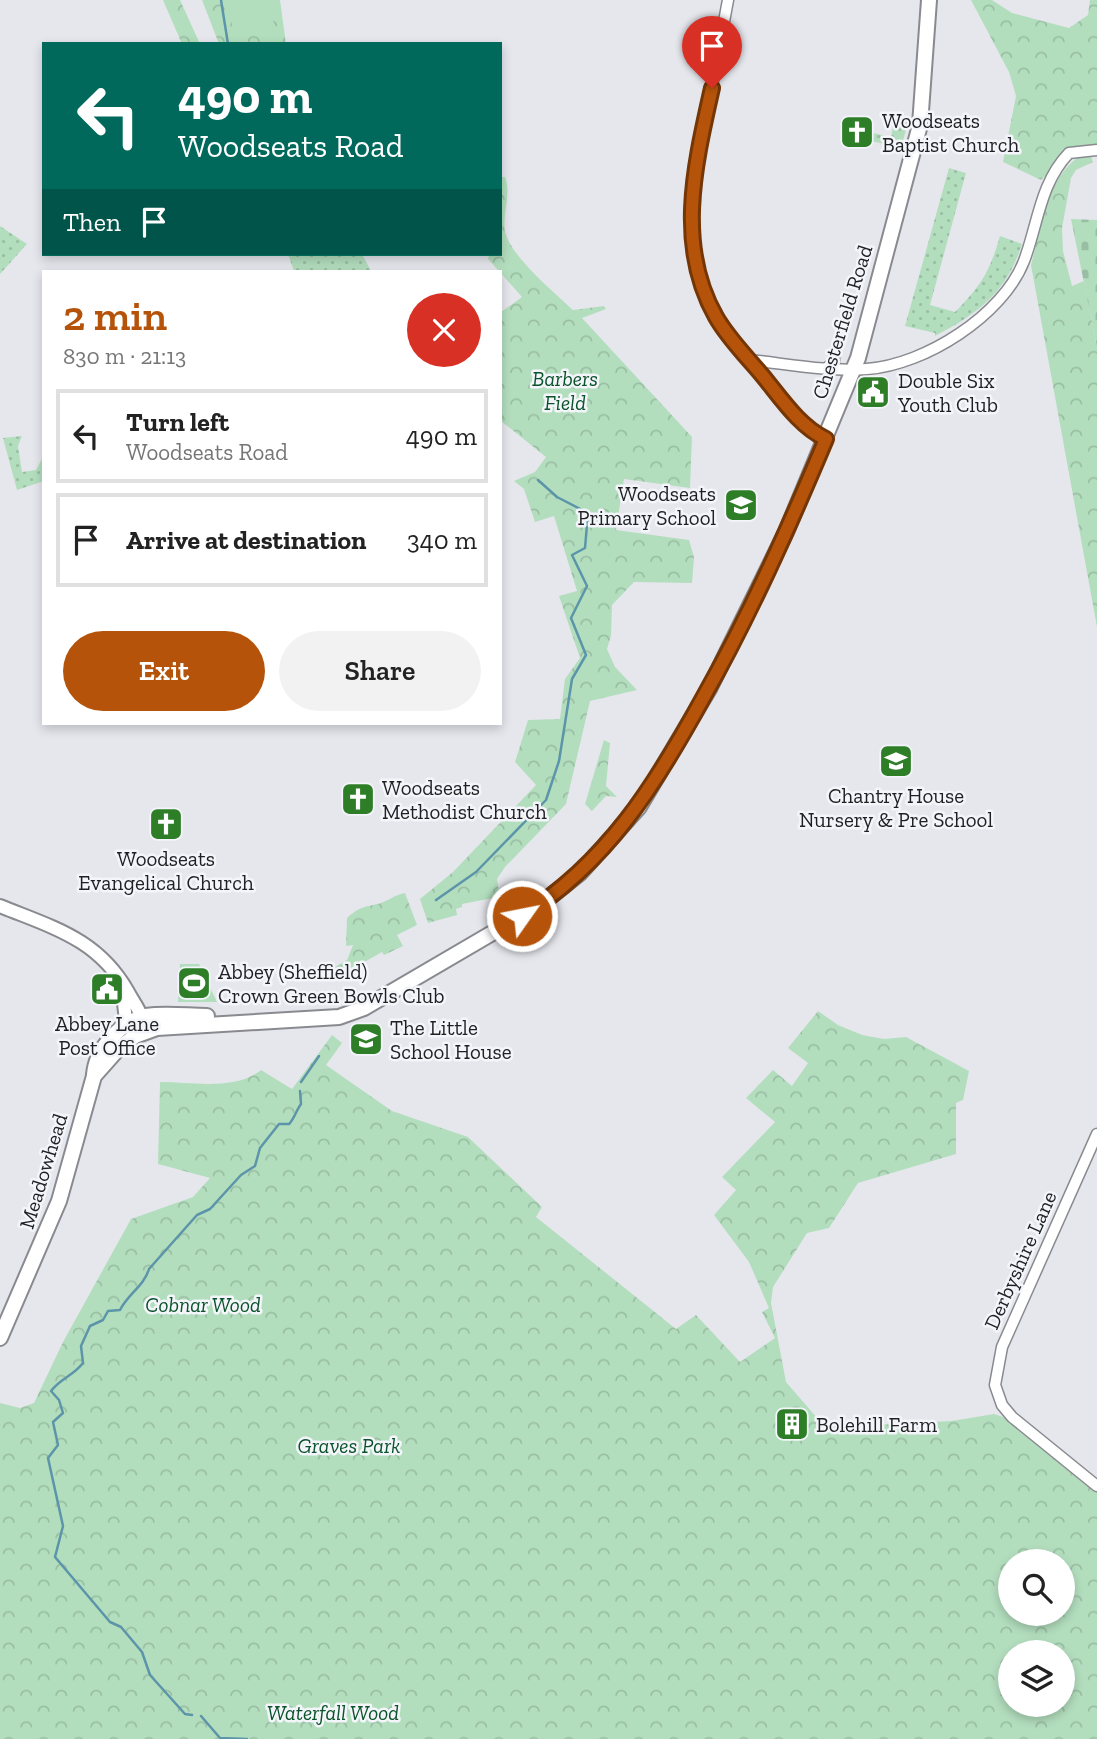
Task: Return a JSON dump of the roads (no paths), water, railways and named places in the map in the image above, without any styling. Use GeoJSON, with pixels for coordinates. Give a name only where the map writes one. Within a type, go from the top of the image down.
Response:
{"type":"FeatureCollection","features":[{"type":"Feature","properties":{"kind":"highway","name":"Chesterfield Road"},"geometry":{"type":"LineString","coordinates":[[142,1025],[215,1016],[231,1021],[324,1018],[357,1011],[522,916],[580,873],[639,807],[709,689],[786,532],[854,369],[920,125],[929,0]]}},
{"type":"Feature","properties":{"kind":"highway"},"geometry":{"type":"LineString","coordinates":[[94,1076],[96,1062],[102,1050],[128,1024],[142,1025]]}},
{"type":"Feature","properties":{"kind":"highway","name":"Meadowhead"},"geometry":{"type":"LineString","coordinates":[[0,1338],[60,1201],[94,1076],[142,1025]]}},
{"type":"Feature","properties":{"kind":"main road"},"geometry":{"type":"LineString","coordinates":[[0,906],[89,946],[114,969],[142,1025]]}},
{"type":"Feature","properties":{"kind":"main road"},"geometry":{"type":"LineString","coordinates":[[127,991],[124,1003],[128,1024]]}},
{"type":"Feature","properties":{"kind":"street"},"geometry":{"type":"LineString","coordinates":[[728,0],[692,193],[691,224],[697,268],[709,304],[725,331],[806,426],[826,439]]}},
{"type":"Feature","properties":{"kind":"street"},"geometry":{"type":"LineString","coordinates":[[750,360],[827,369],[854,369],[881,367],[930,349],[996,306],[1020,269],[1044,192],[1055,169],[1069,153],[1097,150]]}},
{"type":"Feature","properties":{"kind":"street"},"geometry":{"type":"LineString","coordinates":[[861,347],[869,360],[881,367]]}},
{"type":"Feature","properties":{"kind":"street"},"geometry":{"type":"LineString","coordinates":[[827,369],[834,361],[834,354]]}},
{"type":"Feature","properties":{"kind":"street","name":"Derbyshire Lane"},"geometry":{"type":"LineString","coordinates":[[1097,1134],[1002,1347],[995,1385],[1002,1405],[1026,1430],[1097,1486]]}},
{"type":"Feature","properties":{"kind":"waterway"},"geometry":{"type":"LineString","coordinates":[[221,0],[228,42]]}},
{"type":"Feature","properties":{"kind":"waterway"},"geometry":{"type":"LineString","coordinates":[[436,900],[476,872],[546,800],[559,761],[572,679],[586,655],[571,618],[587,586],[572,555],[585,548],[588,513],[557,497],[538,480]]}},
{"type":"Feature","properties":{"kind":"waterway"},"geometry":{"type":"LineString","coordinates":[[301,1082],[319,1056]]}},
{"type":"Feature","properties":{"kind":"waterway"},"geometry":{"type":"LineString","coordinates":[[192,1715],[185,1714],[150,1675],[142,1652],[121,1627],[110,1622],[55,1557],[63,1526],[48,1458],[58,1445],[53,1422],[63,1413],[59,1400],[51,1391],[83,1363],[81,1346],[90,1326],[103,1320],[108,1311],[120,1310],[149,1269],[197,1215],[210,1209],[241,1175],[255,1166],[260,1148],[279,1124],[289,1124],[292,1120],[301,1104],[300,1091]]}},
{"type":"Feature","properties":{"kind":"waterway"},"geometry":{"type":"LineString","coordinates":[[201,1716],[220,1738],[247,1739]]}},
{"type":"Feature","properties":{"kind":"place","name":"Woodseats Baptist Church"},"geometry":{"type":"Point","coordinates":[857,132]}},
{"type":"Feature","properties":{"kind":"place","name":"Double Six Youth Club"},"geometry":{"type":"Point","coordinates":[873,392]}},
{"type":"Feature","properties":{"kind":"place","name":"Woodseats Primary School"},"geometry":{"type":"Point","coordinates":[741,505]}},
{"type":"Feature","properties":{"kind":"place","name":"Chantry House Nursery & Pre School"},"geometry":{"type":"Point","coordinates":[896,761]}},
{"type":"Feature","properties":{"kind":"place","name":"Woodseats Methodist Church"},"geometry":{"type":"Point","coordinates":[358,799]}},
{"type":"Feature","properties":{"kind":"place","name":"Woodseats Evangelical Church"},"geometry":{"type":"Point","coordinates":[166,824]}},
{"type":"Feature","properties":{"kind":"place","name":"Abbey (Sheffield) Crown Green Bowls Club"},"geometry":{"type":"Point","coordinates":[194,983]}},
{"type":"Feature","properties":{"kind":"place","name":"Abbey Lane Post Office"},"geometry":{"type":"Point","coordinates":[107,989]}},
{"type":"Feature","properties":{"kind":"place","name":"The Little School House"},"geometry":{"type":"Point","coordinates":[366,1039]}},
{"type":"Feature","properties":{"kind":"place","name":"Bolehill Farm"},"geometry":{"type":"Point","coordinates":[792,1424]}},
{"type":"Feature","properties":{"kind":"park label","name":"Barbers Field"},"geometry":{"type":"Point","coordinates":[565,390]}},
{"type":"Feature","properties":{"kind":"park label","name":"Cobnar Wood"},"geometry":{"type":"Point","coordinates":[203,1304]}},
{"type":"Feature","properties":{"kind":"park label","name":"Graves Park"},"geometry":{"type":"Point","coordinates":[349,1445]}},
{"type":"Feature","properties":{"kind":"park label","name":"Waterfall Wood"},"geometry":{"type":"Point","coordinates":[333,1712]}}]}
